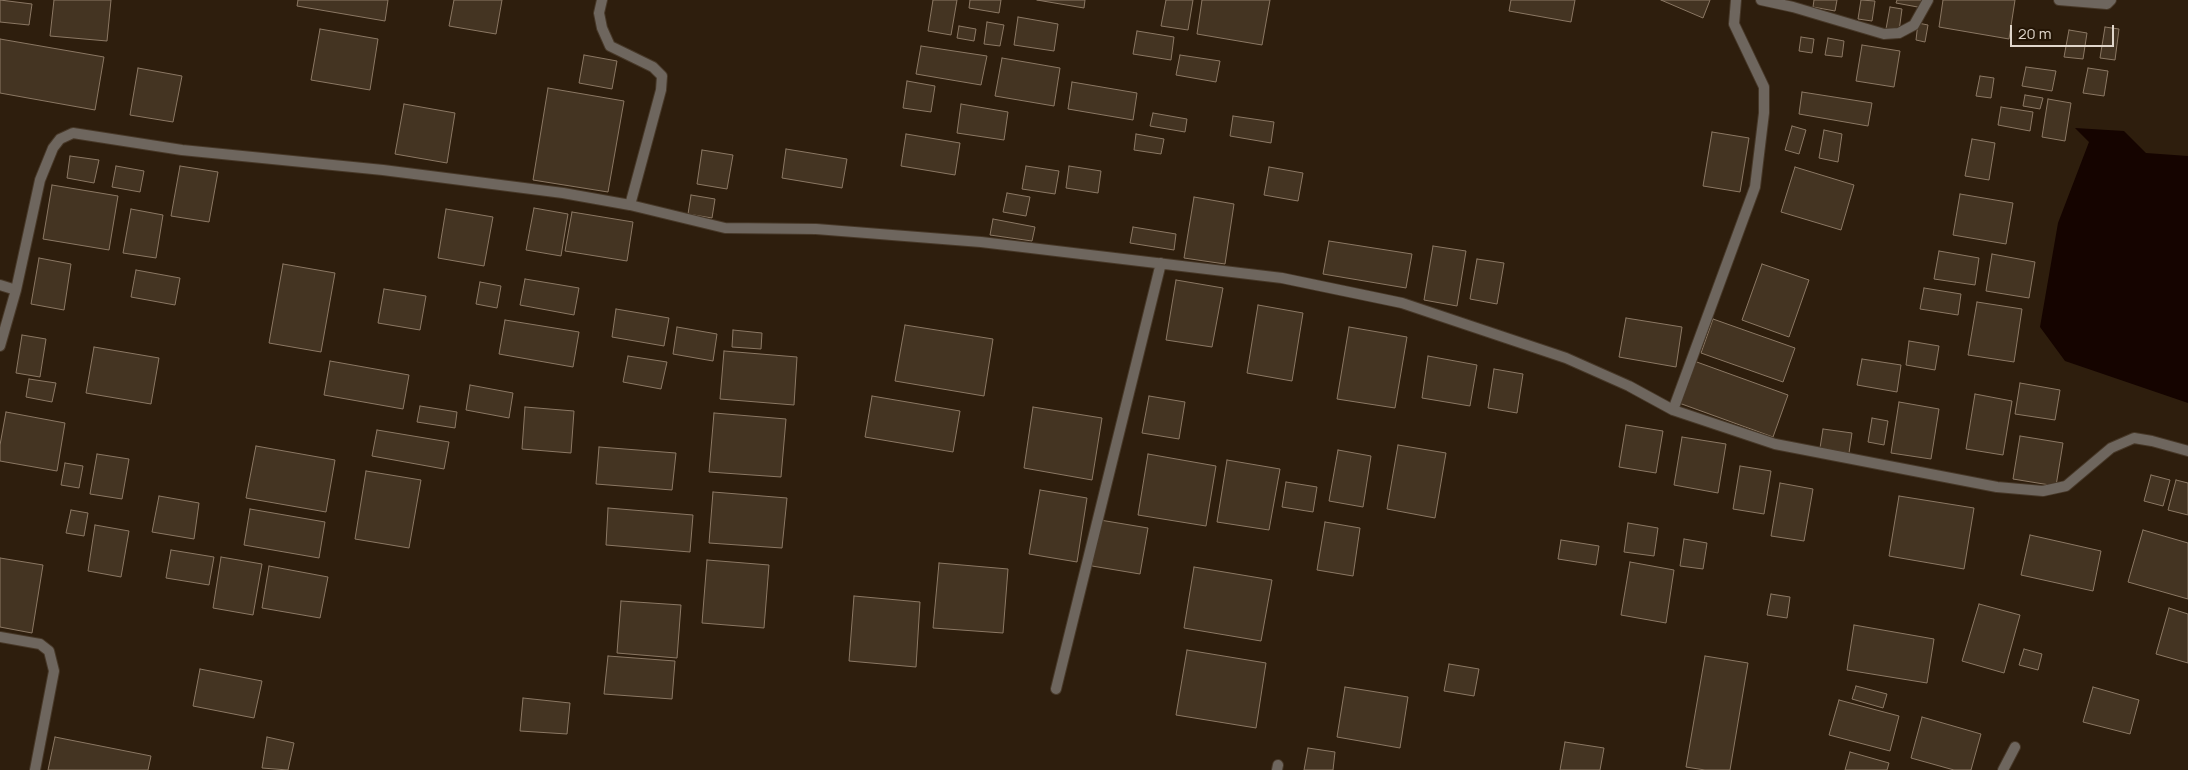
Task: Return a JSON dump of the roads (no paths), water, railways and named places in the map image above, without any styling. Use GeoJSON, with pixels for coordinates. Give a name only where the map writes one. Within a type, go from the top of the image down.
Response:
{"type":"FeatureCollection","features":[{"type":"Feature","properties":{"kind":"street"},"geometry":{"type":"LineString","coordinates":[[602,0],[599,13],[602,28],[610,46],[653,67],[662,76],[661,90],[630,204]]}},
{"type":"Feature","properties":{"kind":"street"},"geometry":{"type":"LineString","coordinates":[[1673,410],[1755,187],[1764,113],[1764,87],[1734,24],[1736,0]]}},
{"type":"Feature","properties":{"kind":"street"},"geometry":{"type":"LineString","coordinates":[[1761,0],[1793,7],[1884,34],[1899,33],[1914,25],[1928,0]]}},
{"type":"Feature","properties":{"kind":"street"},"geometry":{"type":"LineString","coordinates":[[2059,0],[2107,4],[2111,0]]}},
{"type":"Feature","properties":{"kind":"street"},"geometry":{"type":"LineString","coordinates":[[0,346],[16,290],[40,180],[53,148],[60,139],[73,133],[182,150],[270,157],[412,173],[563,193],[630,204],[725,228],[816,230],[980,242],[1161,262],[1282,278],[1402,303],[1566,358],[1629,386],[1673,410],[1775,444],[1978,483],[2034,490],[2066,486],[2112,448],[2134,438],[2152,440],[2188,452]]}},
{"type":"Feature","properties":{"kind":"street"},"geometry":{"type":"LineString","coordinates":[[1056,688],[1161,262]]}},
{"type":"Feature","properties":{"kind":"street"},"geometry":{"type":"LineString","coordinates":[[0,284],[16,290]]}},
{"type":"Feature","properties":{"kind":"street"},"geometry":{"type":"LineString","coordinates":[[0,637],[40,644],[49,651],[54,671],[35,770]]}},
{"type":"Feature","properties":{"kind":"street"},"geometry":{"type":"LineString","coordinates":[[2003,770],[2015,747]]}}]}
